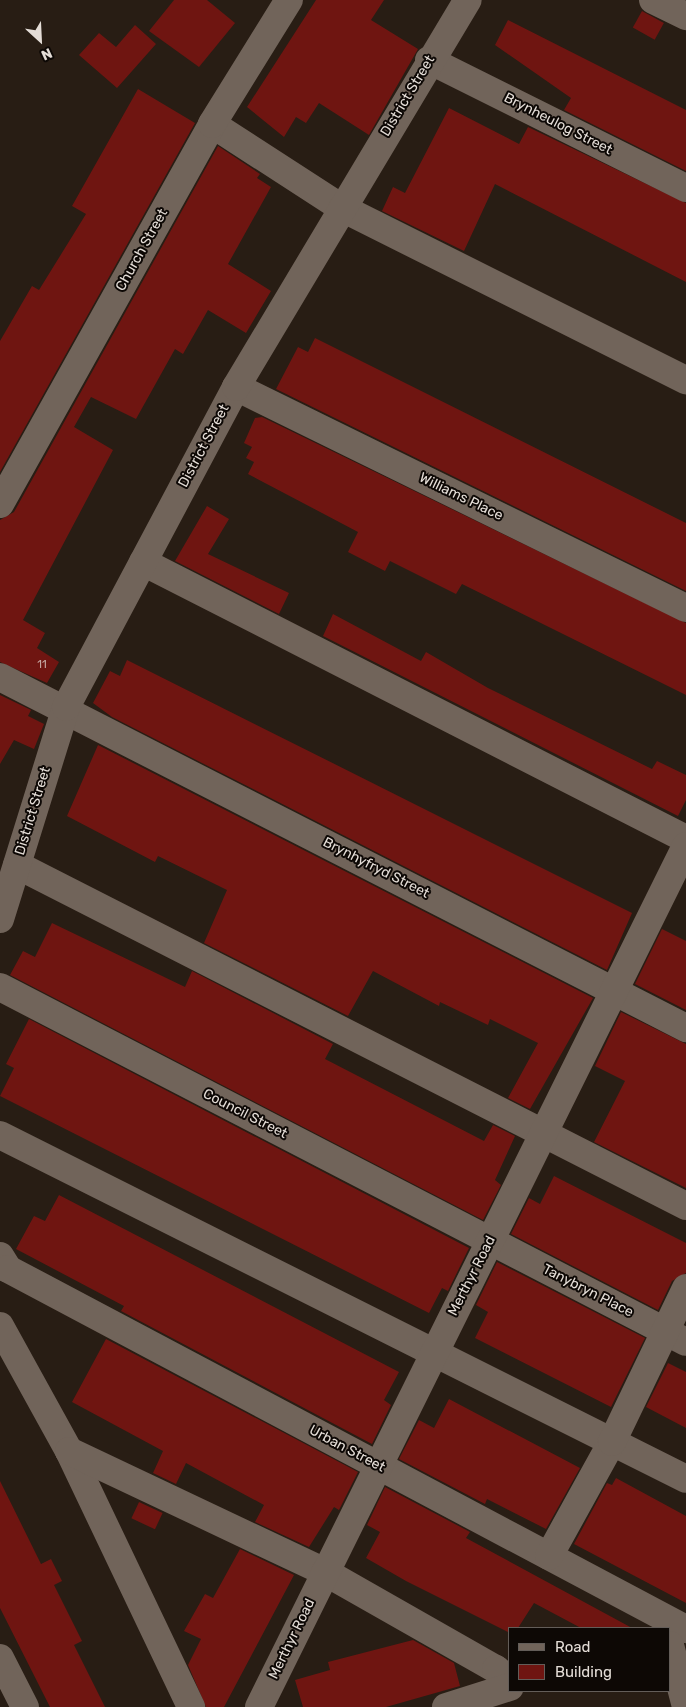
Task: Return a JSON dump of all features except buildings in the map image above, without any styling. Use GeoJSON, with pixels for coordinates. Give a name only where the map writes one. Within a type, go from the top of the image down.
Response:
{"type":"FeatureCollection","features":[{"type":"Feature","properties":{"kind":"street","name":"Church Street"},"geometry":{"type":"LineString","coordinates":[[0,504],[212,124],[289,0]]}},
{"type":"Feature","properties":{"kind":"street","name":"District Street"},"geometry":{"type":"LineString","coordinates":[[0,919],[66,707],[236,387],[429,60],[468,0]]}},
{"type":"Feature","properties":{"kind":"street"},"geometry":{"type":"LineString","coordinates":[[653,0],[686,16]]}},
{"type":"Feature","properties":{"kind":"street","name":"Brynheulog Street"},"geometry":{"type":"LineString","coordinates":[[429,60],[686,188]]}},
{"type":"Feature","properties":{"kind":"street"},"geometry":{"type":"LineString","coordinates":[[212,124],[342,208],[686,380]]}},
{"type":"Feature","properties":{"kind":"street","name":"Williams Place"},"geometry":{"type":"LineString","coordinates":[[236,387],[686,608]]}},
{"type":"Feature","properties":{"kind":"street"},"geometry":{"type":"LineString","coordinates":[[143,562],[686,839]]}},
{"type":"Feature","properties":{"kind":"street","name":"Brynhyfryd Street"},"geometry":{"type":"LineString","coordinates":[[0,677],[66,707],[686,1028]]}},
{"type":"Feature","properties":{"kind":"street","name":"Merthyr Road"},"geometry":{"type":"LineString","coordinates":[[259,1707],[377,1465],[616,992],[686,846]]}},
{"type":"Feature","properties":{"kind":"street"},"geometry":{"type":"LineString","coordinates":[[17,865],[686,1206]]}},
{"type":"Feature","properties":{"kind":"street","name":"Council Street"},"geometry":{"type":"LineString","coordinates":[[0,987],[490,1240]]}},
{"type":"Feature","properties":{"kind":"street"},"geometry":{"type":"LineString","coordinates":[[0,1135],[435,1350],[686,1479]]}},
{"type":"Feature","properties":{"kind":"street","name":"Tanybryn Place"},"geometry":{"type":"LineString","coordinates":[[490,1240],[675,1336]]}},
{"type":"Feature","properties":{"kind":"street","name":"Urban Street"},"geometry":{"type":"LineString","coordinates":[[4,1262],[377,1465],[686,1630]]}},
{"type":"Feature","properties":{"kind":"street"},"geometry":{"type":"LineString","coordinates":[[549,1556],[612,1442],[675,1336],[686,1288]]}},
{"type":"Feature","properties":{"kind":"street"},"geometry":{"type":"LineString","coordinates":[[0,1326],[69,1451],[191,1707]]}},
{"type":"Feature","properties":{"kind":"street"},"geometry":{"type":"LineString","coordinates":[[69,1451],[325,1572],[496,1668],[508,1679]]}},
{"type":"Feature","properties":{"kind":"street"},"geometry":{"type":"LineString","coordinates":[[671,1637],[686,1630]]}},
{"type":"Feature","properties":{"kind":"street"},"geometry":{"type":"LineString","coordinates":[[671,1649],[686,1707]]}},
{"type":"Feature","properties":{"kind":"street"},"geometry":{"type":"LineString","coordinates":[[0,1658],[25,1707]]}},
{"type":"Feature","properties":{"kind":"street"},"geometry":{"type":"LineString","coordinates":[[446,1707],[508,1688]]}}]}
